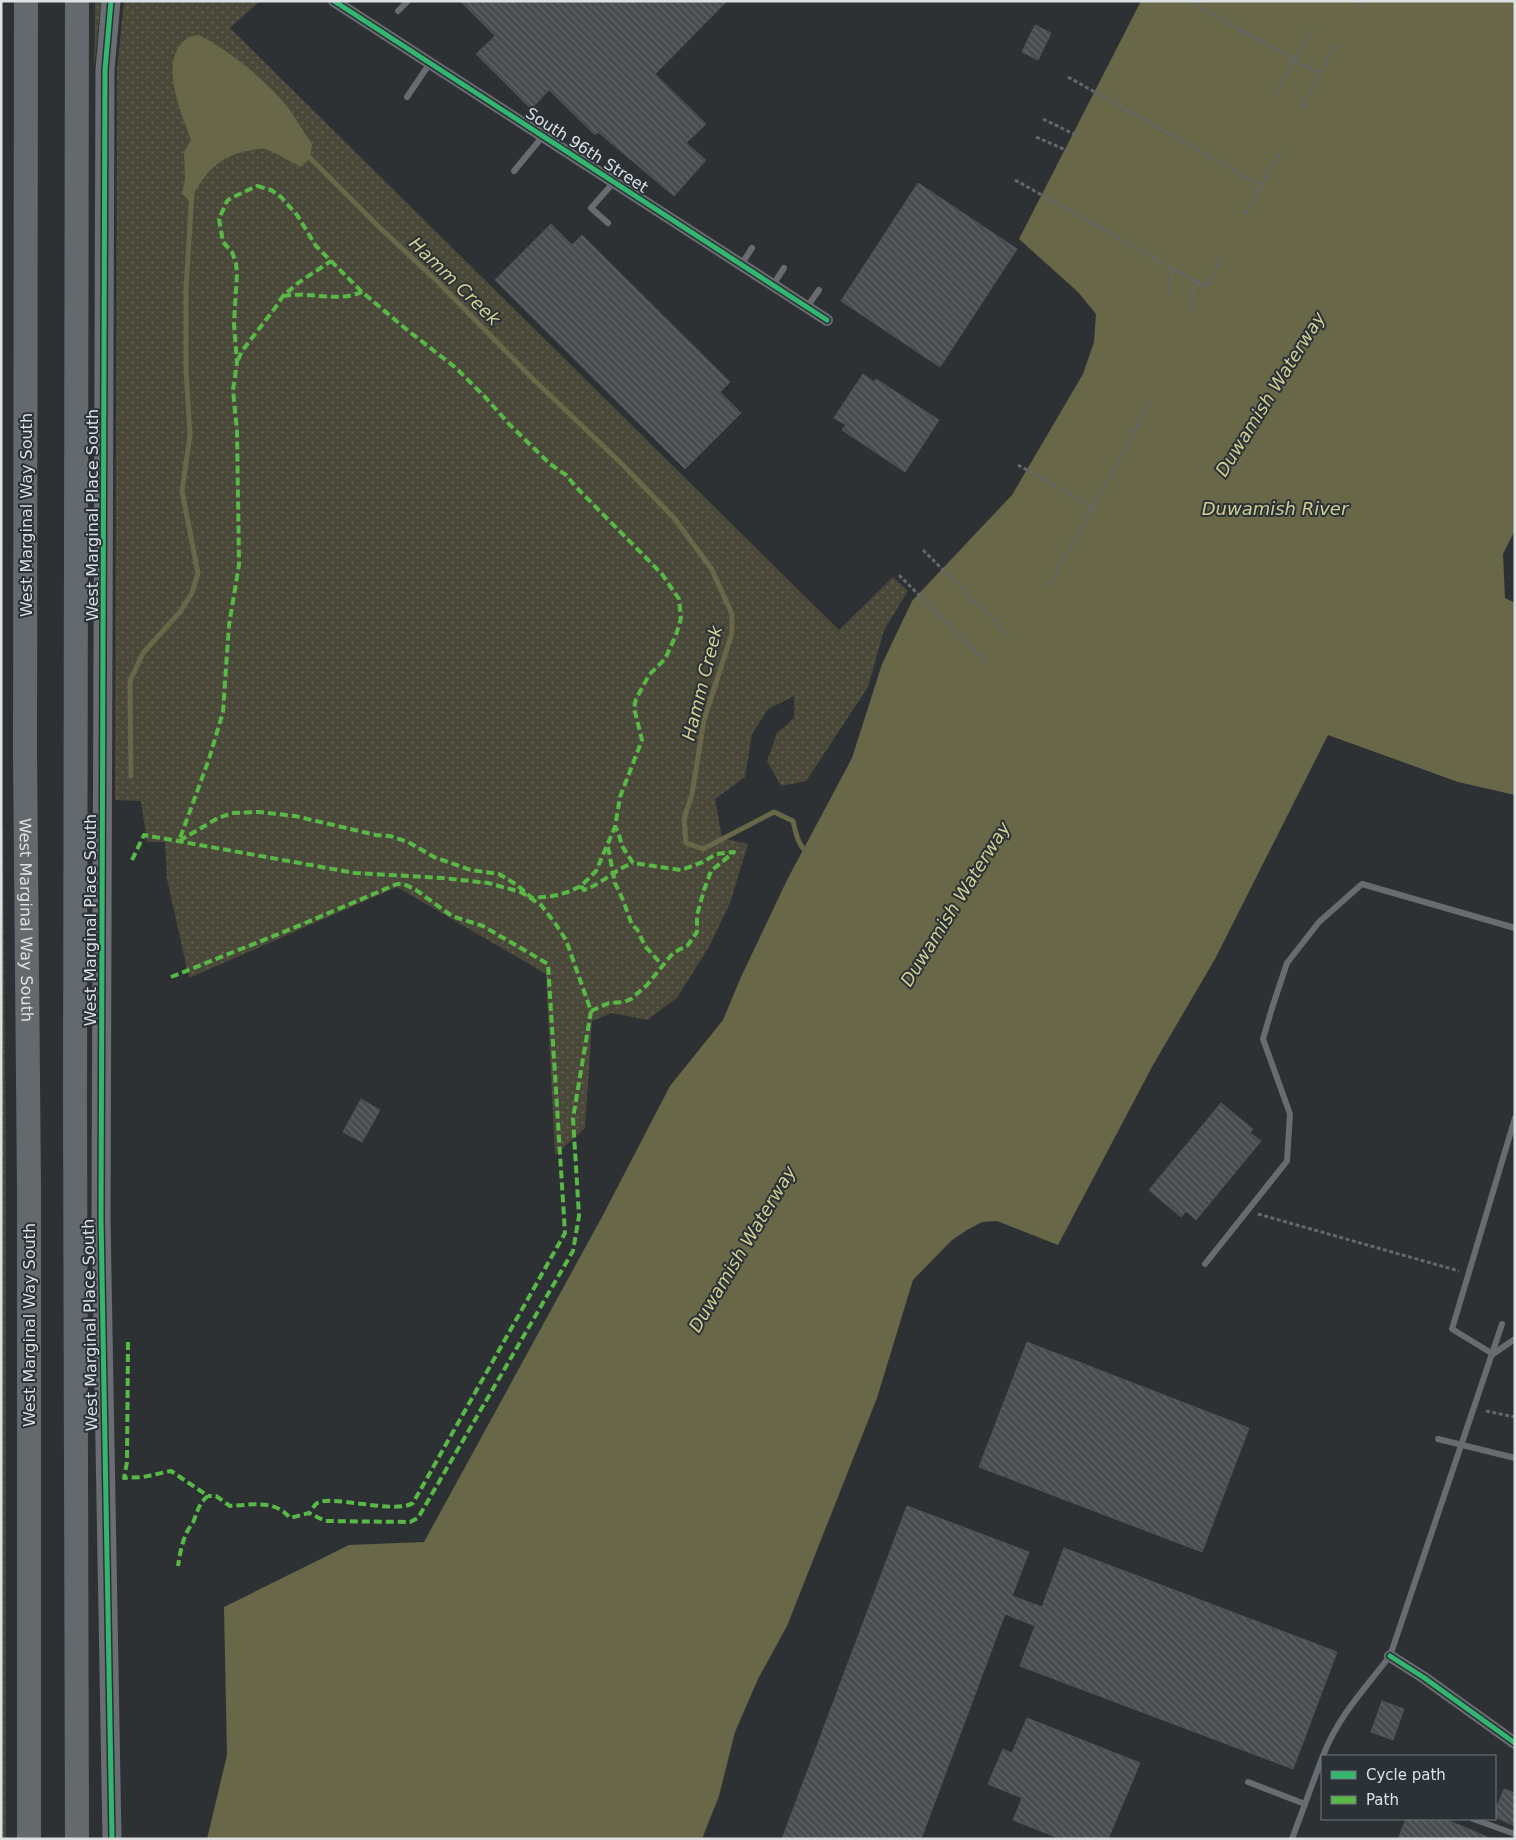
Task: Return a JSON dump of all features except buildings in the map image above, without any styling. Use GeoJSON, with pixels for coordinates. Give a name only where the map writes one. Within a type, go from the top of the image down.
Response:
{"type":"FeatureCollection","features":[{"type":"Feature","properties":{"kind":"highway","name":"West Marginal Way South"},"geometry":{"type":"LineString","coordinates":[[26,1],[25,765],[29,1187],[29,1839]]}},
{"type":"Feature","properties":{"kind":"highway"},"geometry":{"type":"LineString","coordinates":[[77,1],[75,1069],[77,1839]]}},
{"type":"Feature","properties":{"kind":"street","name":"West Marginal Place South"},"geometry":{"type":"LineString","coordinates":[[111,1],[105,70],[101,1220],[112,1839]]}},
{"type":"Feature","properties":{"kind":"street","name":"South 96th Street"},"geometry":{"type":"LineString","coordinates":[[334,1],[827,320]]}},
{"type":"Feature","properties":{"kind":"street"},"geometry":{"type":"LineString","coordinates":[[1390,1656],[1423,1677],[1515,1743]]}},
{"type":"Feature","properties":{"kind":"lane"},"geometry":{"type":"LineString","coordinates":[[398,11],[408,1]]}},
{"type":"Feature","properties":{"kind":"lane"},"geometry":{"type":"LineString","coordinates":[[407,98],[430,63]]}},
{"type":"Feature","properties":{"kind":"lane"},"geometry":{"type":"LineString","coordinates":[[514,171],[543,136]]}},
{"type":"Feature","properties":{"kind":"lane"},"geometry":{"type":"LineString","coordinates":[[608,224],[591,208],[614,182]]}},
{"type":"Feature","properties":{"kind":"lane"},"geometry":{"type":"LineString","coordinates":[[741,265],[752,248]]}},
{"type":"Feature","properties":{"kind":"lane"},"geometry":{"type":"LineString","coordinates":[[773,285],[784,268]]}},
{"type":"Feature","properties":{"kind":"lane"},"geometry":{"type":"LineString","coordinates":[[807,307],[819,290]]}},
{"type":"Feature","properties":{"kind":"lane"},"geometry":{"type":"LineString","coordinates":[[1206,1264],[1287,1161],[1290,1114],[1263,1039],[1287,962],[1319,922],[1362,884],[1515,928]]}},
{"type":"Feature","properties":{"kind":"lane"},"geometry":{"type":"LineString","coordinates":[[1493,1354],[1452,1329],[1515,1118]]}},
{"type":"Feature","properties":{"kind":"lane"},"geometry":{"type":"LineString","coordinates":[[1324,1755],[1329,1741],[1346,1713],[1390,1656],[1502,1324]]}},
{"type":"Feature","properties":{"kind":"lane"},"geometry":{"type":"LineString","coordinates":[[1493,1354],[1515,1339]]}},
{"type":"Feature","properties":{"kind":"lane"},"geometry":{"type":"LineString","coordinates":[[1438,1439],[1515,1458]]}},
{"type":"Feature","properties":{"kind":"lane"},"geometry":{"type":"LineString","coordinates":[[1292,1839],[1321,1763]]}},
{"type":"Feature","properties":{"kind":"lane"},"geometry":{"type":"LineString","coordinates":[[1248,1782],[1305,1804]]}},
{"type":"Feature","properties":{"kind":"lane"},"geometry":{"type":"LineString","coordinates":[[1475,1820],[1515,1834]]}},
{"type":"Feature","properties":{"kind":"path"},"geometry":{"type":"LineString","coordinates":[[1189,1],[1320,74]]}},
{"type":"Feature","properties":{"kind":"path"},"geometry":{"type":"LineString","coordinates":[[1359,6],[1362,1]]}},
{"type":"Feature","properties":{"kind":"path"},"geometry":{"type":"LineString","coordinates":[[1276,93],[1312,29]]}},
{"type":"Feature","properties":{"kind":"path"},"geometry":{"type":"LineString","coordinates":[[1302,108],[1336,43]]}},
{"type":"Feature","properties":{"kind":"path"},"geometry":{"type":"LineString","coordinates":[[1068,77],[1263,186]]}},
{"type":"Feature","properties":{"kind":"path"},"geometry":{"type":"LineString","coordinates":[[1043,119],[1076,135]]}},
{"type":"Feature","properties":{"kind":"path"},"geometry":{"type":"LineString","coordinates":[[1036,137],[1068,151]]}},
{"type":"Feature","properties":{"kind":"path"},"geometry":{"type":"LineString","coordinates":[[1245,214],[1263,186],[1281,152]]}},
{"type":"Feature","properties":{"kind":"path"},"geometry":{"type":"LineString","coordinates":[[1014,180],[1206,287],[1223,257]]}},
{"type":"Feature","properties":{"kind":"path"},"geometry":{"type":"LineString","coordinates":[[1170,295],[1172,267]]}},
{"type":"Feature","properties":{"kind":"path"},"geometry":{"type":"LineString","coordinates":[[1192,309],[1194,280]]}},
{"type":"Feature","properties":{"kind":"path"},"geometry":{"type":"LineString","coordinates":[[1049,586],[1151,402]]}},
{"type":"Feature","properties":{"kind":"path"},"geometry":{"type":"LineString","coordinates":[[1018,465],[1093,507]]}},
{"type":"Feature","properties":{"kind":"path"},"geometry":{"type":"LineString","coordinates":[[923,550],[1008,634]]}},
{"type":"Feature","properties":{"kind":"path"},"geometry":{"type":"LineString","coordinates":[[899,575],[984,660]]}},
{"type":"Feature","properties":{"kind":"path"},"geometry":{"type":"LineString","coordinates":[[1248,1211],[1469,1274]]}},
{"type":"Feature","properties":{"kind":"path"},"geometry":{"type":"LineString","coordinates":[[1486,1411],[1515,1418]]}},
{"type":"Feature","properties":{"kind":"shaded area"},"geometry":{"type":"Polygon","coordinates":[[[95,1],[101,1],[94,69],[95,1]]]}},
{"type":"Feature","properties":{"kind":"shaded area"},"geometry":{"type":"Polygon","coordinates":[[[124,1],[260,1],[230,28],[839,630],[893,577],[908,591],[884,630],[868,687],[806,781],[781,786],[767,761],[777,733],[794,718],[794,696],[768,709],[752,734],[745,777],[715,799],[722,838],[748,844],[730,903],[710,945],[677,998],[647,1020],[612,1013],[592,1021],[585,1128],[555,1155],[546,974],[397,887],[189,978],[167,879],[165,842],[147,842],[141,801],[115,800],[117,70],[124,1]]]}},
{"type":"Feature","properties":{"kind":"shaded area"},"geometry":{"type":"Polygon","coordinates":[[[3,828],[6,1188],[6,1839],[1,1839],[1,829],[3,828]]]}},
{"type":"Feature","properties":{"kind":"water","name":"Duwamish River"},"geometry":{"type":"Polygon","coordinates":[[[1141,1],[1515,1],[1515,530],[1503,554],[1505,598],[1515,603],[1515,795],[1458,782],[1328,735],[1215,959],[1153,1065],[1058,1245],[997,1221],[982,1222],[952,1240],[913,1280],[877,1398],[787,1626],[758,1679],[735,1732],[719,1796],[702,1839],[207,1839],[227,1755],[224,1607],[349,1545],[424,1542],[603,1215],[670,1086],[723,1020],[741,977],[787,880],[852,758],[882,664],[912,601],[1012,495],[1083,374],[1094,342],[1096,314],[1078,292],[1019,239],[1141,1]]]}},
{"type":"Feature","properties":{"kind":"water"},"geometry":{"type":"Polygon","coordinates":[[[199,35],[242,63],[285,104],[312,144],[310,158],[301,167],[265,149],[242,152],[232,155],[210,170],[189,201],[182,193],[185,179],[184,152],[191,140],[174,87],[174,59],[179,47],[188,38],[199,35]]]}},
{"type":"Feature","properties":{"kind":"waterway","name":"Hamm Creek"},"geometry":{"type":"LineString","coordinates":[[306,154],[378,226],[438,282],[533,379],[622,464],[674,518],[711,568],[732,614],[732,633],[704,720],[692,794],[684,819],[686,843],[703,849],[774,812],[793,821],[796,835],[805,851],[809,854]]}},
{"type":"Feature","properties":{"kind":"waterway","name":"Hamm Creek"},"geometry":{"type":"LineString","coordinates":[[131,776],[130,681],[143,653],[180,612],[192,593],[198,573],[182,491],[190,435],[186,370],[186,289],[192,191]]}},
{"type":"Feature","properties":{"kind":"marked path"},"geometry":{"type":"LineString","coordinates":[[257,186],[271,190],[281,197],[297,215],[316,246],[362,292],[456,368],[550,464],[566,475],[662,574],[679,599],[681,618],[676,635],[665,659],[649,675],[636,699],[634,708],[642,740],[620,797],[615,827],[596,871],[581,886],[568,892],[532,898],[517,885],[499,874],[471,870],[434,857],[408,842],[390,836],[376,835],[295,816],[259,812],[232,813],[218,818],[179,841],[209,759],[223,712],[229,625],[239,565],[237,431],[233,390],[237,363],[234,324],[237,273],[232,252],[223,242],[219,219],[227,201],[257,186]]}},
{"type":"Feature","properties":{"kind":"marked path"},"geometry":{"type":"LineString","coordinates":[[238,360],[242,351],[283,296],[298,283],[331,261]]}},
{"type":"Feature","properties":{"kind":"marked path"},"geometry":{"type":"LineString","coordinates":[[283,296],[342,297],[362,292]]}},
{"type":"Feature","properties":{"kind":"marked path"},"geometry":{"type":"LineString","coordinates":[[591,1011],[609,1003],[624,1002],[631,999],[647,985],[673,953],[688,945],[697,932],[697,915],[711,871],[734,852],[716,854],[703,862],[681,870],[633,863],[622,846],[615,827]]}},
{"type":"Feature","properties":{"kind":"marked path"},"geometry":{"type":"LineString","coordinates":[[132,860],[144,835],[355,873],[443,878],[488,883],[521,892],[541,905],[566,940],[591,1011],[573,1118],[579,1216],[573,1251],[418,1518],[410,1522],[325,1521],[309,1513],[290,1518],[284,1512],[270,1506],[262,1504],[230,1506],[216,1496],[208,1496]]}},
{"type":"Feature","properties":{"kind":"marked path"},"geometry":{"type":"LineString","coordinates":[[608,847],[615,883],[632,925],[637,929],[645,946],[662,965]]}},
{"type":"Feature","properties":{"kind":"marked path"},"geometry":{"type":"LineString","coordinates":[[581,886],[584,890],[591,887],[633,863]]}},
{"type":"Feature","properties":{"kind":"marked path"},"geometry":{"type":"LineString","coordinates":[[171,977],[397,884],[404,884],[416,890],[452,916],[483,926],[548,964],[565,1233],[413,1503],[392,1507],[323,1501],[316,1504],[309,1513]]}},
{"type":"Feature","properties":{"kind":"marked path"},"geometry":{"type":"LineString","coordinates":[[128,1342],[127,1462],[124,1478],[143,1477],[171,1471],[208,1496],[201,1504],[186,1534],[178,1566]]}},
{"type":"Feature","properties":{"kind":"cycle path"},"geometry":{"type":"LineString","coordinates":[[111,1],[105,70],[101,1219],[112,1839]]}},
{"type":"Feature","properties":{"kind":"cycle path"},"geometry":{"type":"LineString","coordinates":[[334,1],[827,320]]}},
{"type":"Feature","properties":{"kind":"cycle path"},"geometry":{"type":"LineString","coordinates":[[1390,1656],[1423,1677],[1515,1743]]}},
{"type":"Feature","properties":{"kind":"water label","name":"Duwamish Waterway"},"geometry":{"type":"Point","coordinates":[1270,394]}},
{"type":"Feature","properties":{"kind":"water label","name":"Duwamish Waterway"},"geometry":{"type":"Point","coordinates":[955,904]}},
{"type":"Feature","properties":{"kind":"water label","name":"Duwamish Waterway"},"geometry":{"type":"Point","coordinates":[742,1249]}}]}
